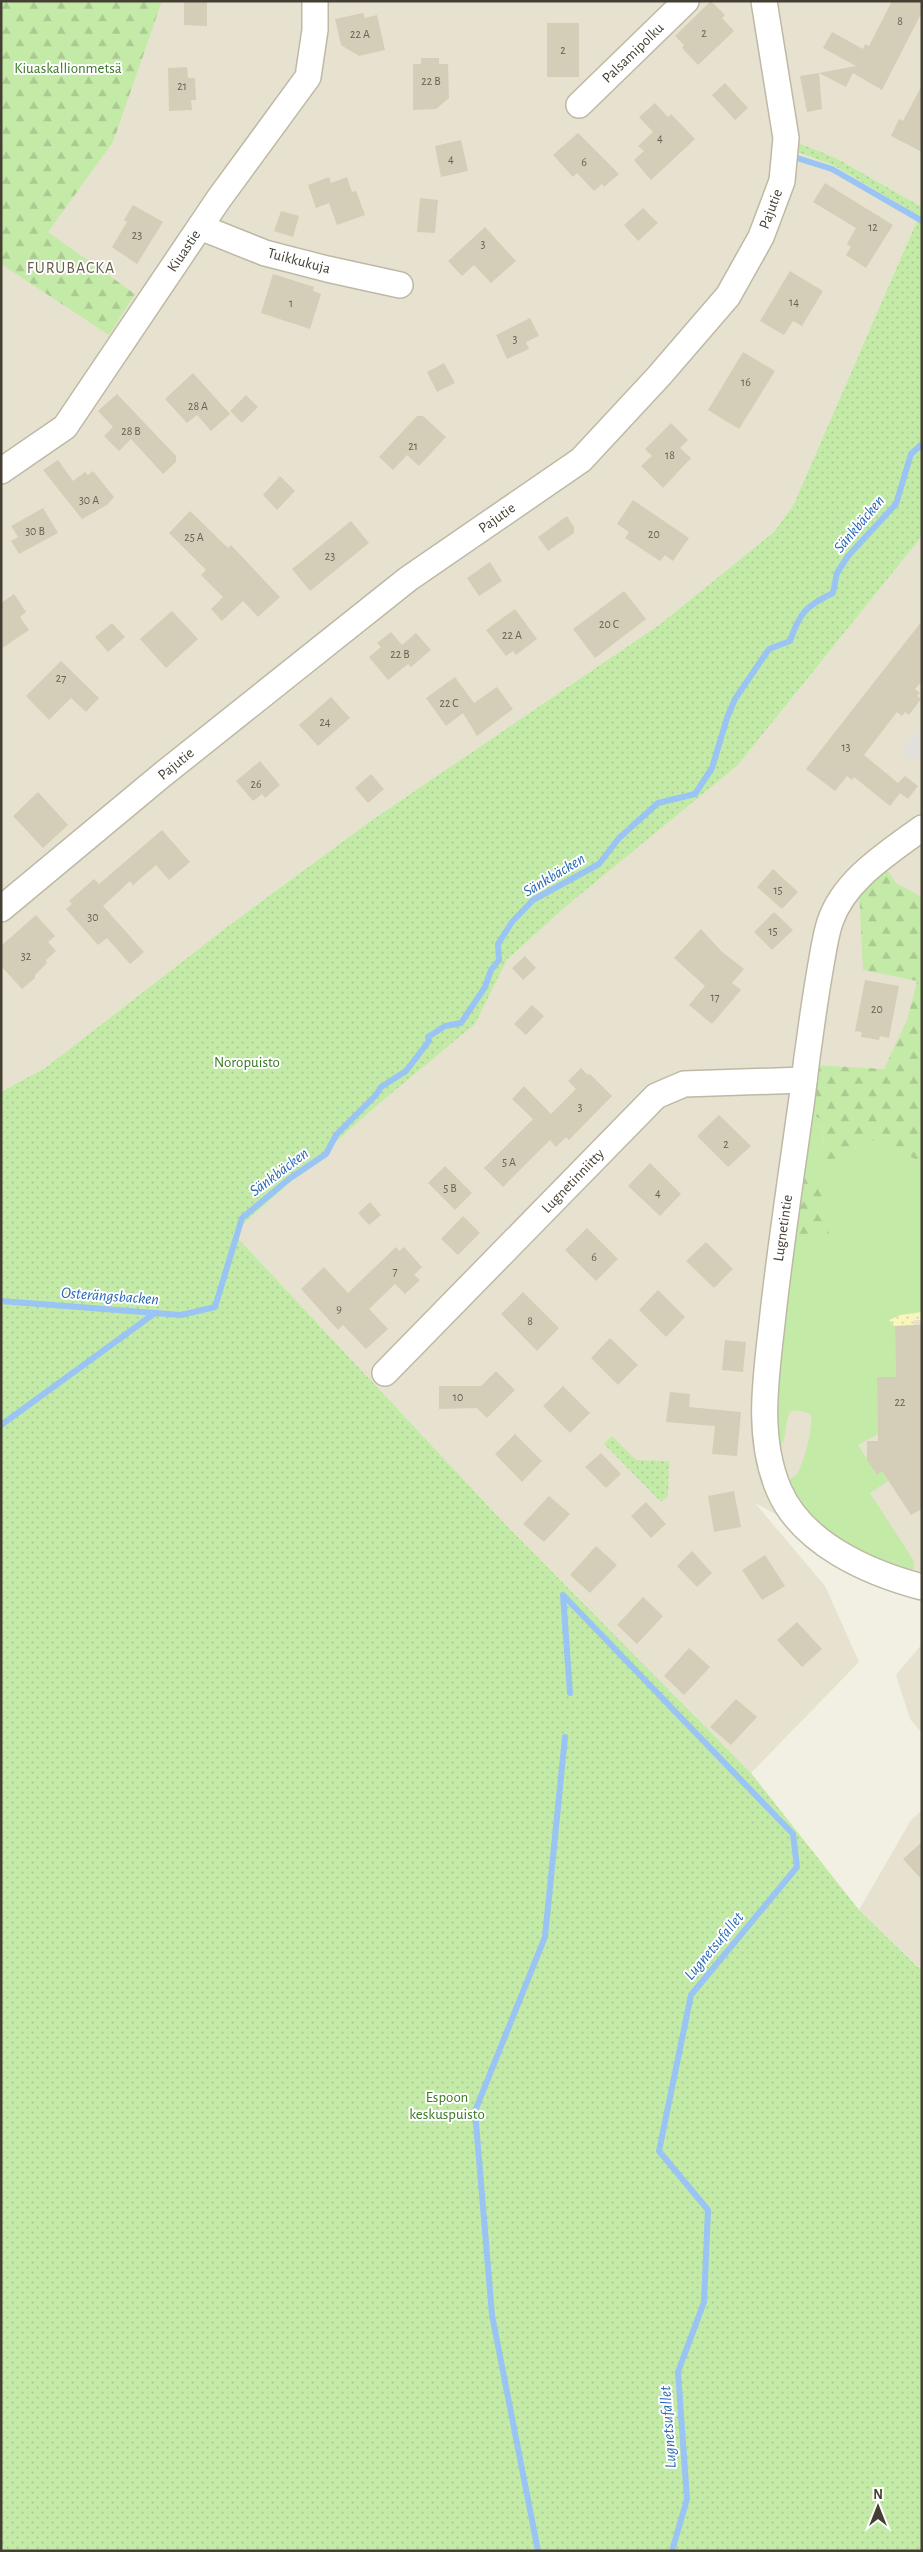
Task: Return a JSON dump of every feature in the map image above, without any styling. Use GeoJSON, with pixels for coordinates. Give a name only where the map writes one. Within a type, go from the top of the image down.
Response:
{"type":"FeatureCollection","features":[{"type":"Feature","properties":{"kind":"street","name":"Kiuastie"},"geometry":{"type":"LineString","coordinates":[[1,471],[64,427],[200,227],[308,77],[315,30],[315,1]]}},
{"type":"Feature","properties":{"kind":"street","name":"Palsamipolku"},"geometry":{"type":"LineString","coordinates":[[579,105],[686,1]]}},
{"type":"Feature","properties":{"kind":"street","name":"Pajutie"},"geometry":{"type":"LineString","coordinates":[[1,908],[162,775],[408,579],[581,460],[656,381],[728,296],[761,237],[782,181],[786,138],[764,1]]}},
{"type":"Feature","properties":{"kind":"street","name":"Tuikkukuja"},"geometry":{"type":"LineString","coordinates":[[200,227],[266,253],[327,270],[400,285]]}},
{"type":"Feature","properties":{"kind":"street","name":"Lugnetintie"},"geometry":{"type":"LineString","coordinates":[[922,828],[872,864],[842,899],[830,921],[804,1080],[778,1269],[765,1393],[765,1434],[770,1464],[787,1505],[810,1531],[846,1557],[894,1579],[922,1587]]}},
{"type":"Feature","properties":{"kind":"street","name":"Lugnetinniitty"},"geometry":{"type":"LineString","coordinates":[[385,1373],[656,1096],[684,1084],[804,1080]]}},
{"type":"Feature","properties":{"kind":"shaded area"},"geometry":{"type":"Polygon","coordinates":[[[1,1],[922,1],[922,207],[836,158],[797,153],[833,165],[919,216],[794,504],[774,532],[659,625],[372,820],[227,927],[45,1068],[1,1092],[1,1]]]}},
{"type":"Feature","properties":{"kind":"shaded area"},"geometry":{"type":"Polygon","coordinates":[[[922,536],[922,1593],[755,1503],[825,1586],[859,1662],[751,1773],[508,1527],[233,1233],[380,1103],[475,1024],[507,960],[563,909],[738,765],[922,536]]]}},
{"type":"Feature","properties":{"kind":"shaded area"},"geometry":{"type":"Polygon","coordinates":[[[922,727],[922,759],[909,759],[902,752],[922,727]]]}},
{"type":"Feature","properties":{"kind":"shaded area"},"geometry":{"type":"Polygon","coordinates":[[[922,1644],[922,1733],[910,1719],[896,1675],[922,1644]]]}},
{"type":"Feature","properties":{"kind":"shaded area"},"geometry":{"type":"Polygon","coordinates":[[[922,1810],[922,1971],[859,1910],[911,1820],[922,1810]]]}},
{"type":"Feature","properties":{"kind":"green space","name":"Kiuaskallionmetsä"},"geometry":{"type":"Polygon","coordinates":[[[1,1],[162,1],[113,142],[48,232],[135,294],[109,335],[1,264],[1,1]]]}},
{"type":"Feature","properties":{"kind":"green space","name":"Espoon keskuspuisto"},"geometry":{"type":"Polygon","coordinates":[[[798,143],[836,158],[922,207],[922,536],[738,765],[563,909],[507,960],[475,1024],[380,1103],[233,1233],[508,1527],[751,1773],[859,1910],[922,1971],[922,2551],[1,2551],[1,1092],[45,1068],[227,927],[372,820],[659,625],[774,532],[794,504],[919,216],[833,165],[796,152],[798,143]]]}},
{"type":"Feature","properties":{"kind":"green space"},"geometry":{"type":"Polygon","coordinates":[[[882,862],[896,883],[922,897],[922,1162],[865,1137],[853,1149],[847,1163],[834,1169],[825,1162],[821,1119],[805,1112],[813,1065],[884,1069],[907,1020],[917,981],[863,970],[859,889],[882,862]]]}},
{"type":"Feature","properties":{"kind":"green space"},"geometry":{"type":"Polygon","coordinates":[[[805,1112],[821,1119],[823,1146],[847,1163],[853,1149],[865,1137],[922,1162],[922,1312],[891,1324],[895,1326],[896,1377],[877,1377],[878,1434],[858,1445],[877,1474],[882,1471],[888,1481],[870,1493],[914,1561],[913,1577],[885,1569],[812,1522],[784,1483],[797,1474],[800,1469],[811,1428],[811,1415],[806,1412],[790,1412],[784,1440],[778,1449],[771,1404],[805,1112]]]}},
{"type":"Feature","properties":{"kind":"green space"},"geometry":{"type":"Polygon","coordinates":[[[818,1176],[829,1233],[789,1251],[798,1179],[818,1176]]]}},
{"type":"Feature","properties":{"kind":"green space"},"geometry":{"type":"Polygon","coordinates":[[[612,1436],[636,1460],[669,1461],[668,1496],[661,1502],[604,1444],[612,1436]]]}},
{"type":"Feature","properties":{"kind":"sand"},"geometry":{"type":"Polygon","coordinates":[[[922,1312],[922,1320],[914,1320],[914,1325],[895,1326],[889,1320],[900,1315],[922,1312]]]}},
{"type":"Feature","properties":{"kind":"building"},"geometry":{"type":"Polygon","coordinates":[[[184,1],[207,1],[207,26],[184,25],[184,1]]]}},
{"type":"Feature","properties":{"kind":"building"},"geometry":{"type":"Polygon","coordinates":[[[711,1],[725,15],[722,18],[734,31],[698,65],[682,48],[684,45],[675,36],[711,1]]]}},
{"type":"Feature","properties":{"kind":"building"},"geometry":{"type":"Polygon","coordinates":[[[892,1],[922,1],[922,12],[882,90],[853,73],[846,87],[819,73],[856,66],[823,48],[832,32],[863,49],[865,44],[869,46],[892,1]]]}},
{"type":"Feature","properties":{"kind":"building"},"geometry":{"type":"Polygon","coordinates":[[[363,13],[365,18],[377,15],[385,50],[359,56],[341,45],[335,19],[363,13]]]}},
{"type":"Feature","properties":{"kind":"building"},"geometry":{"type":"Polygon","coordinates":[[[547,23],[579,23],[579,77],[547,77],[547,23]]]}},
{"type":"Feature","properties":{"kind":"building"},"geometry":{"type":"Polygon","coordinates":[[[421,58],[439,58],[439,64],[448,64],[449,98],[436,109],[413,110],[413,64],[421,64],[421,58]]]}},
{"type":"Feature","properties":{"kind":"building"},"geometry":{"type":"Polygon","coordinates":[[[187,67],[188,78],[195,78],[196,100],[191,100],[192,110],[169,111],[168,68],[187,67]]]}},
{"type":"Feature","properties":{"kind":"building"},"geometry":{"type":"Polygon","coordinates":[[[819,73],[822,109],[807,112],[800,76],[819,73]]]}},
{"type":"Feature","properties":{"kind":"building"},"geometry":{"type":"Polygon","coordinates":[[[725,83],[748,108],[735,120],[712,95],[725,83]]]}},
{"type":"Feature","properties":{"kind":"building"},"geometry":{"type":"Polygon","coordinates":[[[922,85],[922,152],[891,136],[899,119],[903,121],[922,85]]]}},
{"type":"Feature","properties":{"kind":"building"},"geometry":{"type":"Polygon","coordinates":[[[655,103],[668,117],[671,114],[695,139],[651,180],[634,160],[644,151],[638,146],[653,132],[639,117],[655,103]]]}},
{"type":"Feature","properties":{"kind":"building"},"geometry":{"type":"Polygon","coordinates":[[[578,133],[619,174],[604,187],[602,184],[594,191],[577,173],[573,177],[553,155],[578,133]]]}},
{"type":"Feature","properties":{"kind":"building"},"geometry":{"type":"Polygon","coordinates":[[[461,140],[468,171],[441,177],[435,146],[461,140]]]}},
{"type":"Feature","properties":{"kind":"building"},"geometry":{"type":"Polygon","coordinates":[[[329,177],[331,183],[347,177],[352,192],[356,191],[365,215],[337,225],[329,203],[316,208],[308,185],[329,177]]]}},
{"type":"Feature","properties":{"kind":"building"},"geometry":{"type":"Polygon","coordinates":[[[825,183],[893,225],[866,268],[846,255],[851,247],[847,244],[856,228],[813,202],[825,183]]]}},
{"type":"Feature","properties":{"kind":"building"},"geometry":{"type":"Polygon","coordinates":[[[420,198],[438,200],[435,233],[417,232],[420,198]]]}},
{"type":"Feature","properties":{"kind":"building"},"geometry":{"type":"Polygon","coordinates":[[[133,205],[163,222],[137,264],[112,247],[127,222],[124,220],[133,205]]]}},
{"type":"Feature","properties":{"kind":"building"},"geometry":{"type":"Polygon","coordinates":[[[643,208],[658,223],[638,241],[624,225],[643,208]]]}},
{"type":"Feature","properties":{"kind":"building"},"geometry":{"type":"Polygon","coordinates":[[[281,211],[299,216],[293,237],[274,231],[281,211]]]}},
{"type":"Feature","properties":{"kind":"building"},"geometry":{"type":"Polygon","coordinates":[[[485,227],[516,261],[491,283],[474,265],[462,276],[448,261],[485,227]]]}},
{"type":"Feature","properties":{"kind":"building"},"geometry":{"type":"Polygon","coordinates":[[[790,271],[823,291],[802,326],[793,321],[784,335],[760,321],[790,271]]]}},
{"type":"Feature","properties":{"kind":"building"},"geometry":{"type":"Polygon","coordinates":[[[273,274],[314,287],[313,291],[321,294],[310,329],[261,313],[273,274]]]}},
{"type":"Feature","properties":{"kind":"building"},"geometry":{"type":"Polygon","coordinates":[[[530,318],[539,336],[526,342],[529,349],[507,359],[496,335],[530,318]]]}},
{"type":"Feature","properties":{"kind":"building"},"geometry":{"type":"Polygon","coordinates":[[[743,352],[775,371],[739,429],[708,410],[743,352]]]}},
{"type":"Feature","properties":{"kind":"building"},"geometry":{"type":"Polygon","coordinates":[[[444,363],[455,383],[437,392],[427,372],[444,363]]]}},
{"type":"Feature","properties":{"kind":"building"},"geometry":{"type":"Polygon","coordinates":[[[193,373],[230,414],[211,431],[197,415],[187,423],[165,399],[193,373]]]}},
{"type":"Feature","properties":{"kind":"building"},"geometry":{"type":"Polygon","coordinates":[[[117,394],[176,456],[176,462],[163,474],[131,439],[119,451],[104,436],[113,427],[98,411],[117,394]]]}},
{"type":"Feature","properties":{"kind":"building"},"geometry":{"type":"Polygon","coordinates":[[[246,395],[258,407],[242,423],[230,411],[246,395]]]}},
{"type":"Feature","properties":{"kind":"building"},"geometry":{"type":"Polygon","coordinates":[[[417,416],[423,416],[446,437],[419,466],[407,455],[393,470],[379,457],[417,416]]]}},
{"type":"Feature","properties":{"kind":"building"},"geometry":{"type":"Polygon","coordinates":[[[671,423],[688,440],[680,448],[691,458],[663,488],[641,466],[652,456],[645,449],[671,423]]]}},
{"type":"Feature","properties":{"kind":"building"},"geometry":{"type":"Polygon","coordinates":[[[58,460],[73,481],[85,472],[88,475],[93,471],[114,497],[107,505],[82,519],[43,470],[58,460]]]}},
{"type":"Feature","properties":{"kind":"building"},"geometry":{"type":"Polygon","coordinates":[[[280,476],[295,491],[277,510],[263,495],[280,476]]]}},
{"type":"Feature","properties":{"kind":"building"},"geometry":{"type":"Polygon","coordinates":[[[633,500],[689,538],[673,561],[665,555],[660,561],[625,538],[629,532],[617,524],[633,500]]]}},
{"type":"Feature","properties":{"kind":"building"},"geometry":{"type":"Polygon","coordinates":[[[43,508],[58,533],[19,554],[11,541],[18,537],[11,526],[43,508]]]}},
{"type":"Feature","properties":{"kind":"building"},"geometry":{"type":"Polygon","coordinates":[[[190,511],[228,548],[231,545],[280,597],[258,617],[243,601],[222,621],[211,609],[223,597],[201,575],[206,570],[169,533],[190,511]]]}},
{"type":"Feature","properties":{"kind":"building"},"geometry":{"type":"Polygon","coordinates":[[[567,516],[574,527],[574,533],[548,551],[538,537],[567,516]]]}},
{"type":"Feature","properties":{"kind":"building"},"geometry":{"type":"Polygon","coordinates":[[[351,521],[369,543],[310,591],[292,569],[351,521]]]}},
{"type":"Feature","properties":{"kind":"building"},"geometry":{"type":"Polygon","coordinates":[[[490,562],[502,581],[479,596],[467,578],[490,562]]]}},
{"type":"Feature","properties":{"kind":"building"},"geometry":{"type":"Polygon","coordinates":[[[624,591],[646,619],[595,658],[573,629],[624,591]]]}},
{"type":"Feature","properties":{"kind":"building"},"geometry":{"type":"Polygon","coordinates":[[[14,594],[26,612],[20,617],[29,630],[1,649],[1,603],[14,594]]]}},
{"type":"Feature","properties":{"kind":"building"},"geometry":{"type":"Polygon","coordinates":[[[515,609],[537,639],[516,655],[513,651],[506,656],[486,630],[515,609]]]}},
{"type":"Feature","properties":{"kind":"building"},"geometry":{"type":"Polygon","coordinates":[[[172,611],[198,639],[166,668],[140,639],[172,611]]]}},
{"type":"Feature","properties":{"kind":"building"},"geometry":{"type":"Polygon","coordinates":[[[922,621],[922,681],[915,689],[920,693],[917,696],[921,699],[909,715],[905,712],[902,716],[897,712],[864,755],[898,783],[905,776],[918,786],[908,799],[900,793],[890,806],[854,777],[852,780],[847,776],[835,791],[806,769],[922,621]]]}},
{"type":"Feature","properties":{"kind":"building"},"geometry":{"type":"Polygon","coordinates":[[[112,623],[125,637],[108,652],[95,637],[112,623]]]}},
{"type":"Feature","properties":{"kind":"building"},"geometry":{"type":"Polygon","coordinates":[[[391,632],[402,645],[416,633],[431,650],[411,667],[408,664],[388,680],[369,657],[381,647],[377,643],[391,632]]]}},
{"type":"Feature","properties":{"kind":"building"},"geometry":{"type":"Polygon","coordinates":[[[61,661],[99,698],[86,712],[71,698],[49,720],[26,696],[61,661]]]}},
{"type":"Feature","properties":{"kind":"building"},"geometry":{"type":"Polygon","coordinates":[[[455,677],[474,703],[497,687],[513,709],[477,736],[463,713],[446,726],[426,698],[455,677]]]}},
{"type":"Feature","properties":{"kind":"building"},"geometry":{"type":"Polygon","coordinates":[[[331,697],[350,718],[318,746],[299,725],[331,697]]]}},
{"type":"Feature","properties":{"kind":"building"},"geometry":{"type":"Polygon","coordinates":[[[260,761],[280,785],[265,798],[262,794],[253,801],[236,781],[260,761]]]}},
{"type":"Feature","properties":{"kind":"building"},"geometry":{"type":"Polygon","coordinates":[[[371,774],[384,789],[368,803],[355,788],[371,774]]]}},
{"type":"Feature","properties":{"kind":"building"},"geometry":{"type":"Polygon","coordinates":[[[38,792],[68,825],[43,848],[13,816],[38,792]]]}},
{"type":"Feature","properties":{"kind":"building"},"geometry":{"type":"Polygon","coordinates":[[[162,830],[190,862],[169,880],[156,865],[133,885],[130,881],[103,906],[144,952],[130,964],[107,938],[98,945],[66,909],[72,904],[69,901],[94,879],[99,884],[162,830]]]}},
{"type":"Feature","properties":{"kind":"building"},"geometry":{"type":"Polygon","coordinates":[[[773,869],[798,892],[782,909],[757,887],[773,869]]]}},
{"type":"Feature","properties":{"kind":"building"},"geometry":{"type":"Polygon","coordinates":[[[774,912],[793,930],[772,950],[754,932],[774,912]]]}},
{"type":"Feature","properties":{"kind":"building"},"geometry":{"type":"Polygon","coordinates":[[[36,915],[55,936],[48,942],[56,951],[46,960],[47,963],[35,975],[35,978],[22,989],[1,966],[1,946],[36,915]]]}},
{"type":"Feature","properties":{"kind":"building"},"geometry":{"type":"Polygon","coordinates":[[[701,929],[721,951],[744,969],[732,983],[741,990],[712,1024],[689,1005],[705,986],[674,958],[701,929]]]}},
{"type":"Feature","properties":{"kind":"building"},"geometry":{"type":"Polygon","coordinates":[[[525,956],[536,968],[523,980],[512,968],[525,956]]]}},
{"type":"Feature","properties":{"kind":"building"},"geometry":{"type":"Polygon","coordinates":[[[865,980],[899,986],[889,1038],[880,1036],[879,1040],[861,1037],[862,1032],[855,1031],[865,980]]]}},
{"type":"Feature","properties":{"kind":"building"},"geometry":{"type":"Polygon","coordinates":[[[532,1005],[544,1016],[526,1035],[514,1024],[532,1005]]]}},
{"type":"Feature","properties":{"kind":"building"},"geometry":{"type":"Polygon","coordinates":[[[581,1068],[588,1075],[590,1074],[612,1096],[569,1140],[566,1137],[556,1147],[550,1140],[503,1187],[484,1168],[533,1119],[512,1099],[524,1086],[551,1114],[576,1089],[568,1081],[581,1068]]]}},
{"type":"Feature","properties":{"kind":"building"},"geometry":{"type":"Polygon","coordinates":[[[719,1115],[751,1146],[728,1167],[697,1136],[719,1115]]]}},
{"type":"Feature","properties":{"kind":"building"},"geometry":{"type":"Polygon","coordinates":[[[650,1163],[681,1194],[660,1216],[628,1186],[650,1163]]]}},
{"type":"Feature","properties":{"kind":"building"},"geometry":{"type":"Polygon","coordinates":[[[445,1166],[472,1193],[455,1210],[428,1183],[445,1166]]]}},
{"type":"Feature","properties":{"kind":"building"},"geometry":{"type":"Polygon","coordinates":[[[370,1202],[381,1215],[369,1225],[358,1213],[370,1202]]]}},
{"type":"Feature","properties":{"kind":"building"},"geometry":{"type":"Polygon","coordinates":[[[463,1216],[480,1233],[458,1255],[441,1239],[463,1216]]]}},
{"type":"Feature","properties":{"kind":"building"},"geometry":{"type":"Polygon","coordinates":[[[587,1228],[618,1259],[596,1281],[565,1250],[587,1228]]]}},
{"type":"Feature","properties":{"kind":"building"},"geometry":{"type":"Polygon","coordinates":[[[706,1242],[733,1269],[714,1288],[686,1261],[706,1242]]]}},
{"type":"Feature","properties":{"kind":"building"},"geometry":{"type":"Polygon","coordinates":[[[396,1247],[399,1251],[404,1247],[422,1267],[414,1275],[420,1280],[405,1294],[395,1284],[369,1309],[388,1329],[366,1349],[343,1325],[338,1330],[301,1289],[324,1267],[348,1293],[396,1247]]]}},
{"type":"Feature","properties":{"kind":"building"},"geometry":{"type":"Polygon","coordinates":[[[658,1290],[685,1317],[666,1337],[639,1310],[658,1290]]]}},
{"type":"Feature","properties":{"kind":"building"},"geometry":{"type":"Polygon","coordinates":[[[523,1292],[559,1328],[537,1351],[501,1314],[523,1292]]]}},
{"type":"Feature","properties":{"kind":"building"},"geometry":{"type":"Polygon","coordinates":[[[922,1325],[922,1509],[911,1515],[882,1471],[877,1475],[867,1460],[867,1441],[878,1441],[877,1377],[896,1377],[895,1326],[922,1325]]]}},
{"type":"Feature","properties":{"kind":"building"},"geometry":{"type":"Polygon","coordinates":[[[610,1338],[638,1365],[618,1385],[591,1358],[610,1338]]]}},
{"type":"Feature","properties":{"kind":"building"},"geometry":{"type":"Polygon","coordinates":[[[725,1340],[746,1342],[743,1372],[722,1370],[725,1340]]]}},
{"type":"Feature","properties":{"kind":"building"},"geometry":{"type":"Polygon","coordinates":[[[496,1371],[515,1390],[487,1418],[477,1408],[439,1409],[439,1386],[481,1386],[496,1371]]]}},
{"type":"Feature","properties":{"kind":"building"},"geometry":{"type":"Polygon","coordinates":[[[563,1386],[590,1413],[570,1433],[543,1406],[563,1386]]]}},
{"type":"Feature","properties":{"kind":"building"},"geometry":{"type":"Polygon","coordinates":[[[670,1392],[690,1394],[689,1407],[741,1412],[737,1456],[712,1454],[715,1426],[666,1422],[670,1392]]]}},
{"type":"Feature","properties":{"kind":"building"},"geometry":{"type":"Polygon","coordinates":[[[515,1434],[542,1461],[522,1482],[495,1454],[515,1434]]]}},
{"type":"Feature","properties":{"kind":"building"},"geometry":{"type":"Polygon","coordinates":[[[601,1453],[621,1474],[606,1488],[585,1467],[601,1453]]]}},
{"type":"Feature","properties":{"kind":"building"},"geometry":{"type":"Polygon","coordinates":[[[734,1491],[741,1527],[714,1532],[708,1496],[734,1491]]]}},
{"type":"Feature","properties":{"kind":"building"},"geometry":{"type":"Polygon","coordinates":[[[549,1496],[570,1514],[544,1542],[523,1524],[549,1496]]]}},
{"type":"Feature","properties":{"kind":"building"},"geometry":{"type":"Polygon","coordinates":[[[646,1502],[666,1524],[651,1538],[631,1516],[646,1502]]]}},
{"type":"Feature","properties":{"kind":"building"},"geometry":{"type":"Polygon","coordinates":[[[596,1546],[617,1565],[590,1593],[570,1575],[596,1546]]]}},
{"type":"Feature","properties":{"kind":"building"},"geometry":{"type":"Polygon","coordinates":[[[692,1551],[712,1573],[697,1587],[677,1566],[692,1551]]]}},
{"type":"Feature","properties":{"kind":"building"},"geometry":{"type":"Polygon","coordinates":[[[765,1555],[785,1586],[762,1600],[742,1570],[765,1555]]]}},
{"type":"Feature","properties":{"kind":"building"},"geometry":{"type":"Polygon","coordinates":[[[643,1597],[663,1616],[637,1644],[617,1625],[643,1597]]]}},
{"type":"Feature","properties":{"kind":"building"},"geometry":{"type":"Polygon","coordinates":[[[797,1622],[822,1649],[802,1667],[777,1640],[797,1622]]]}},
{"type":"Feature","properties":{"kind":"building"},"geometry":{"type":"Polygon","coordinates":[[[689,1648],[710,1667],[684,1695],[664,1676],[689,1648]]]}},
{"type":"Feature","properties":{"kind":"building"},"geometry":{"type":"Polygon","coordinates":[[[736,1699],[757,1717],[731,1745],[710,1727],[736,1699]]]}},
{"type":"Feature","properties":{"kind":"building"},"geometry":{"type":"Polygon","coordinates":[[[922,1842],[922,1880],[903,1859],[922,1842]]]}},
{"type":"Feature","properties":{"kind":"waterway"},"geometry":{"type":"LineString","coordinates":[[797,158],[832,169],[922,221]]}},
{"type":"Feature","properties":{"kind":"waterway","name":"Sänkbäcken"},"geometry":{"type":"LineString","coordinates":[[1,1301],[181,1315],[215,1307],[242,1218],[289,1179],[326,1154],[336,1135],[376,1095],[381,1087],[406,1071],[429,1041],[428,1037],[445,1026],[461,1023],[485,987],[491,970],[499,960],[498,944],[512,922],[533,900],[599,864],[619,838],[658,803],[695,794],[712,768],[727,718],[735,699],[769,649],[790,641],[797,623],[805,611],[816,602],[833,593],[837,573],[848,556],[896,504],[911,454],[922,444]]}},
{"type":"Feature","properties":{"kind":"waterway","name":"Osterängsbacken"},"geometry":{"type":"LineString","coordinates":[[1,1425],[155,1313]]}},
{"type":"Feature","properties":{"kind":"waterway","name":"Lugnetsufallet"},"geometry":{"type":"LineString","coordinates":[[570,1693],[563,1595],[793,1834],[797,1867],[691,1995],[659,2151],[708,2210],[704,2302],[678,2372],[687,2499],[672,2551]]}},
{"type":"Feature","properties":{"kind":"waterway","name":"Lugnetsufallet"},"geometry":{"type":"LineString","coordinates":[[538,2551],[492,2315],[475,2111],[545,1937],[565,1737]]}},
{"type":"Feature","properties":{"kind":"district","name":"FURUBACKA"},"geometry":{"type":"Point","coordinates":[71,268]}},
{"type":"Feature","properties":{"kind":"park label","name":"Noropuisto"},"geometry":{"type":"Point","coordinates":[247,1062]}}]}
